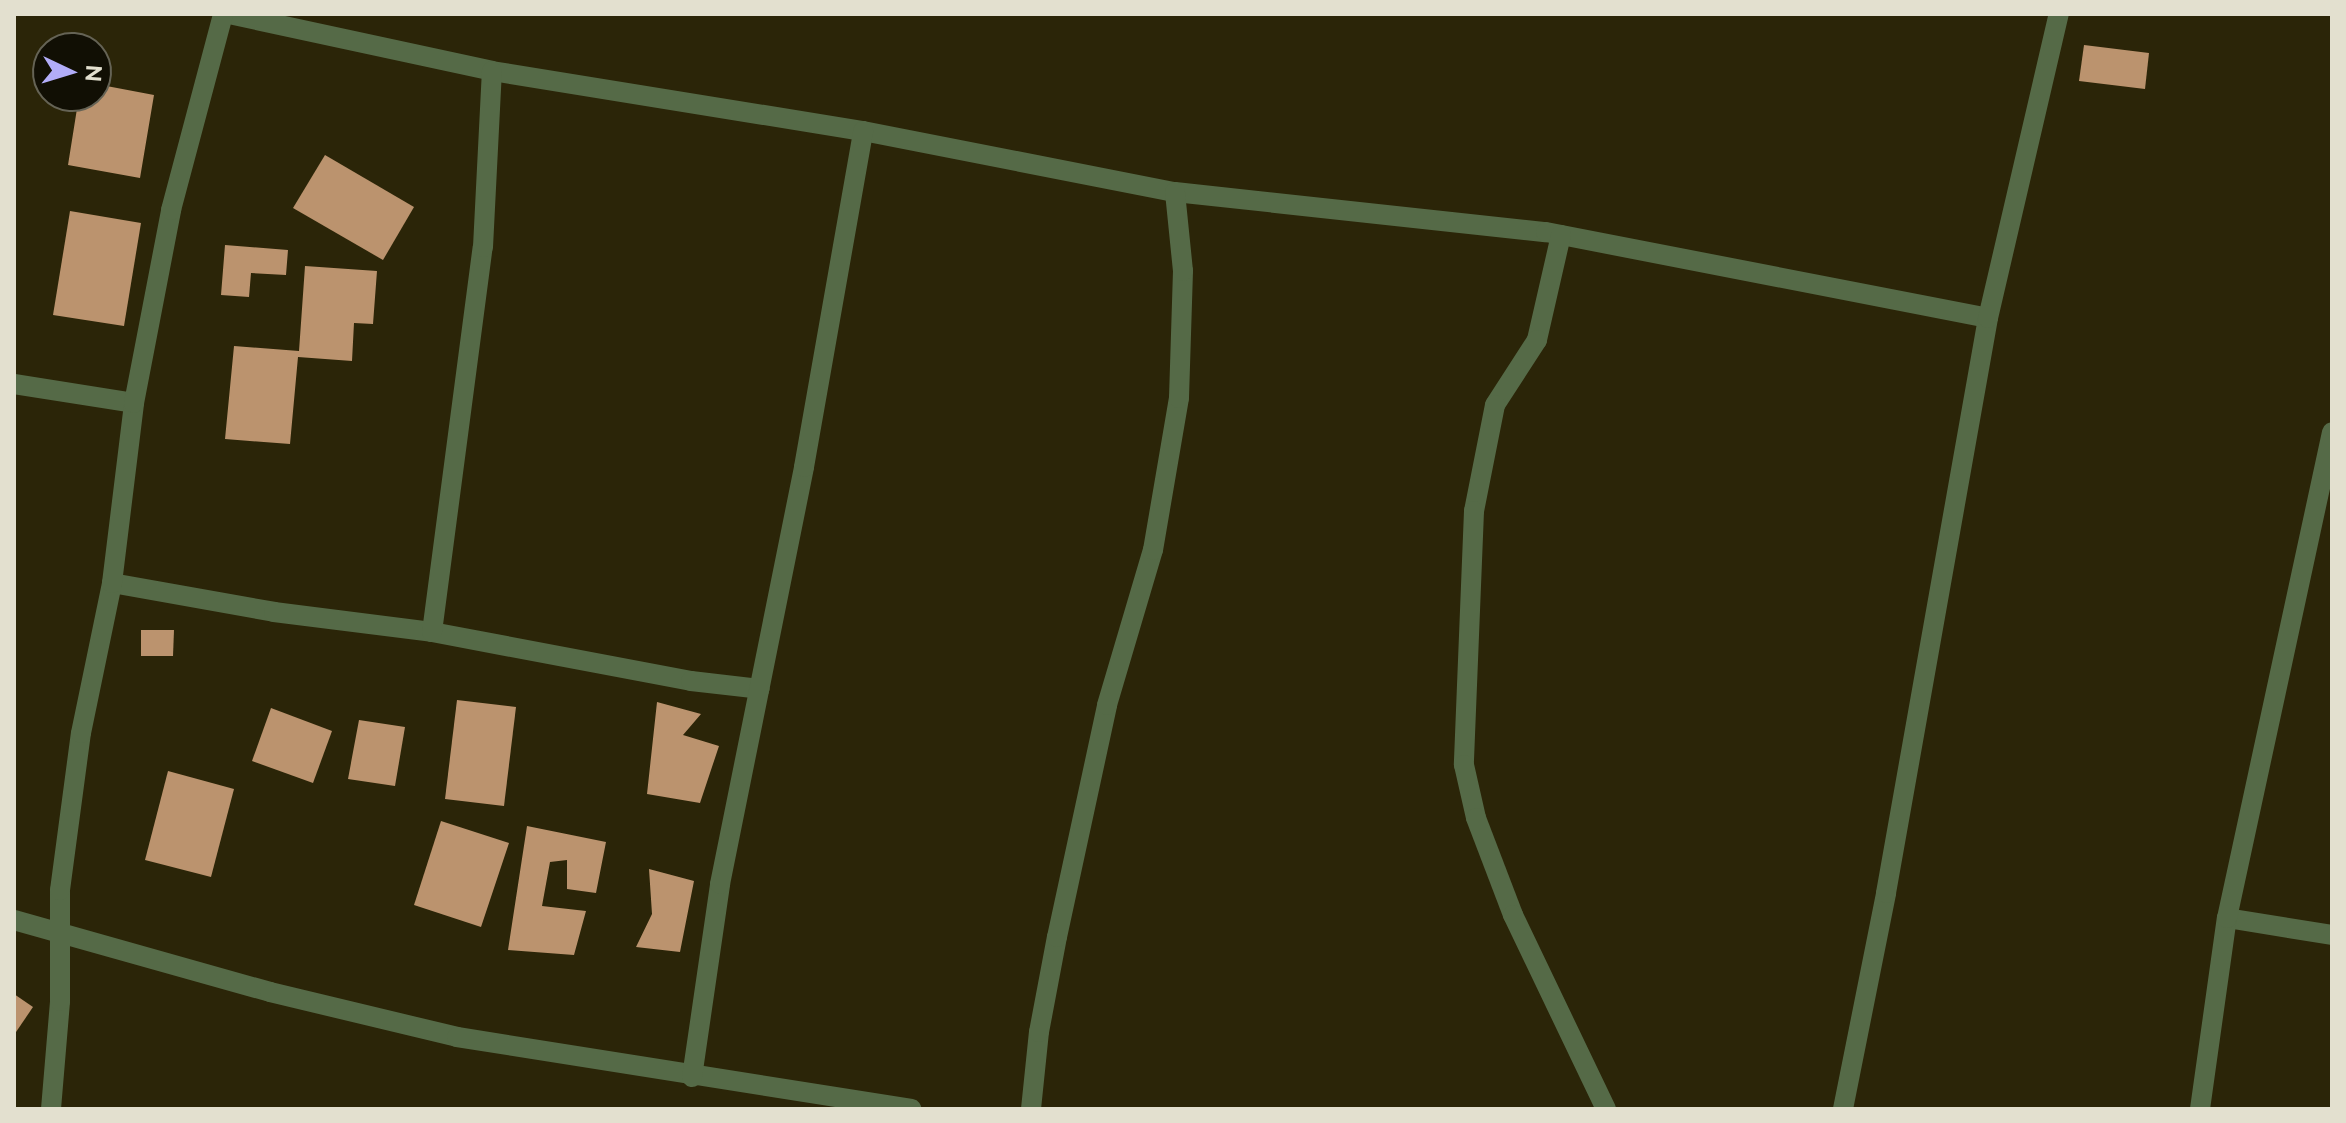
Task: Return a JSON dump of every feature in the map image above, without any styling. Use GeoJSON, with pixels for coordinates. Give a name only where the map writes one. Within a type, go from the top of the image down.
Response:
{"type":"FeatureCollection","features":[{"type":"Feature","properties":{"kind":"street"},"geometry":{"type":"LineString","coordinates":[[51,1109],[60,1001],[63,851],[81,733],[112,583],[134,403],[171,210],[223,14]]}},
{"type":"Feature","properties":{"kind":"street"},"geometry":{"type":"LineString","coordinates":[[229,14],[492,71],[863,131],[1175,192],[1561,235],[1988,318]]}},
{"type":"Feature","properties":{"kind":"street"},"geometry":{"type":"LineString","coordinates":[[1843,1109],[1886,893],[1988,318],[2059,14]]}},
{"type":"Feature","properties":{"kind":"street"},"geometry":{"type":"LineString","coordinates":[[432,632],[483,247],[492,71]]}},
{"type":"Feature","properties":{"kind":"street"},"geometry":{"type":"LineString","coordinates":[[692,1077],[720,884],[760,689],[863,131]]}},
{"type":"Feature","properties":{"kind":"street"},"geometry":{"type":"LineString","coordinates":[[1031,1109],[1039,1032],[1077,845],[1107,705],[1153,550],[1179,398],[1183,271],[1175,192]]}},
{"type":"Feature","properties":{"kind":"street"},"geometry":{"type":"LineString","coordinates":[[1561,235],[1537,340],[1495,405],[1474,511],[1464,765],[1476,818],[1513,915],[1606,1109]]}},
{"type":"Feature","properties":{"kind":"street"},"geometry":{"type":"LineString","coordinates":[[14,384],[134,403]]}},
{"type":"Feature","properties":{"kind":"street"},"geometry":{"type":"LineString","coordinates":[[2200,1109],[2227,918],[2332,432]]}},
{"type":"Feature","properties":{"kind":"street"},"geometry":{"type":"LineString","coordinates":[[112,583],[274,612],[432,632],[691,681],[760,689]]}},
{"type":"Feature","properties":{"kind":"street"},"geometry":{"type":"LineString","coordinates":[[2227,918],[2332,935]]}},
{"type":"Feature","properties":{"kind":"street"},"geometry":{"type":"LineString","coordinates":[[14,920],[198,972],[457,1037],[692,1077],[911,1109]]}},
{"type":"Feature","properties":{"kind":"building"},"geometry":{"type":"Polygon","coordinates":[[[2084,45],[2149,53],[2145,89],[2079,81],[2084,45]]]}},
{"type":"Feature","properties":{"kind":"building"},"geometry":{"type":"Polygon","coordinates":[[[112,87],[154,95],[140,178],[68,165],[76,112],[112,112],[112,87]]]}},
{"type":"Feature","properties":{"kind":"building"},"geometry":{"type":"Polygon","coordinates":[[[325,155],[414,207],[383,260],[293,208],[325,155]]]}},
{"type":"Feature","properties":{"kind":"building"},"geometry":{"type":"Polygon","coordinates":[[[70,211],[141,223],[124,326],[53,315],[70,211]]]}},
{"type":"Feature","properties":{"kind":"building"},"geometry":{"type":"Polygon","coordinates":[[[225,245],[288,250],[286,275],[251,273],[249,297],[221,295],[225,245]]]}},
{"type":"Feature","properties":{"kind":"building"},"geometry":{"type":"Polygon","coordinates":[[[305,266],[377,271],[373,324],[354,323],[352,361],[298,357],[290,444],[225,439],[234,346],[299,351],[305,266]]]}},
{"type":"Feature","properties":{"kind":"building"},"geometry":{"type":"Polygon","coordinates":[[[141,630],[174,630],[173,656],[141,656],[141,630]]]}},
{"type":"Feature","properties":{"kind":"building"},"geometry":{"type":"Polygon","coordinates":[[[457,700],[516,707],[504,806],[445,799],[457,700]]]}},
{"type":"Feature","properties":{"kind":"building"},"geometry":{"type":"Polygon","coordinates":[[[657,702],[701,714],[683,735],[719,746],[700,803],[647,794],[657,702]]]}},
{"type":"Feature","properties":{"kind":"building"},"geometry":{"type":"Polygon","coordinates":[[[271,708],[332,731],[313,783],[252,761],[271,708]]]}},
{"type":"Feature","properties":{"kind":"building"},"geometry":{"type":"Polygon","coordinates":[[[359,720],[405,727],[395,786],[348,779],[359,720]]]}},
{"type":"Feature","properties":{"kind":"building"},"geometry":{"type":"Polygon","coordinates":[[[168,771],[234,789],[211,877],[145,860],[168,771]]]}},
{"type":"Feature","properties":{"kind":"building"},"geometry":{"type":"Polygon","coordinates":[[[441,821],[509,843],[481,927],[414,905],[441,821]]]}},
{"type":"Feature","properties":{"kind":"building"},"geometry":{"type":"Polygon","coordinates":[[[527,826],[606,842],[596,893],[567,889],[567,860],[550,862],[542,906],[586,911],[574,955],[508,950],[527,826]]]}},
{"type":"Feature","properties":{"kind":"building"},"geometry":{"type":"Polygon","coordinates":[[[649,869],[694,881],[680,952],[636,947],[652,914],[649,869]]]}},
{"type":"Feature","properties":{"kind":"building"},"geometry":{"type":"Polygon","coordinates":[[[14,994],[33,1007],[14,1035],[14,994]]]}}]}
